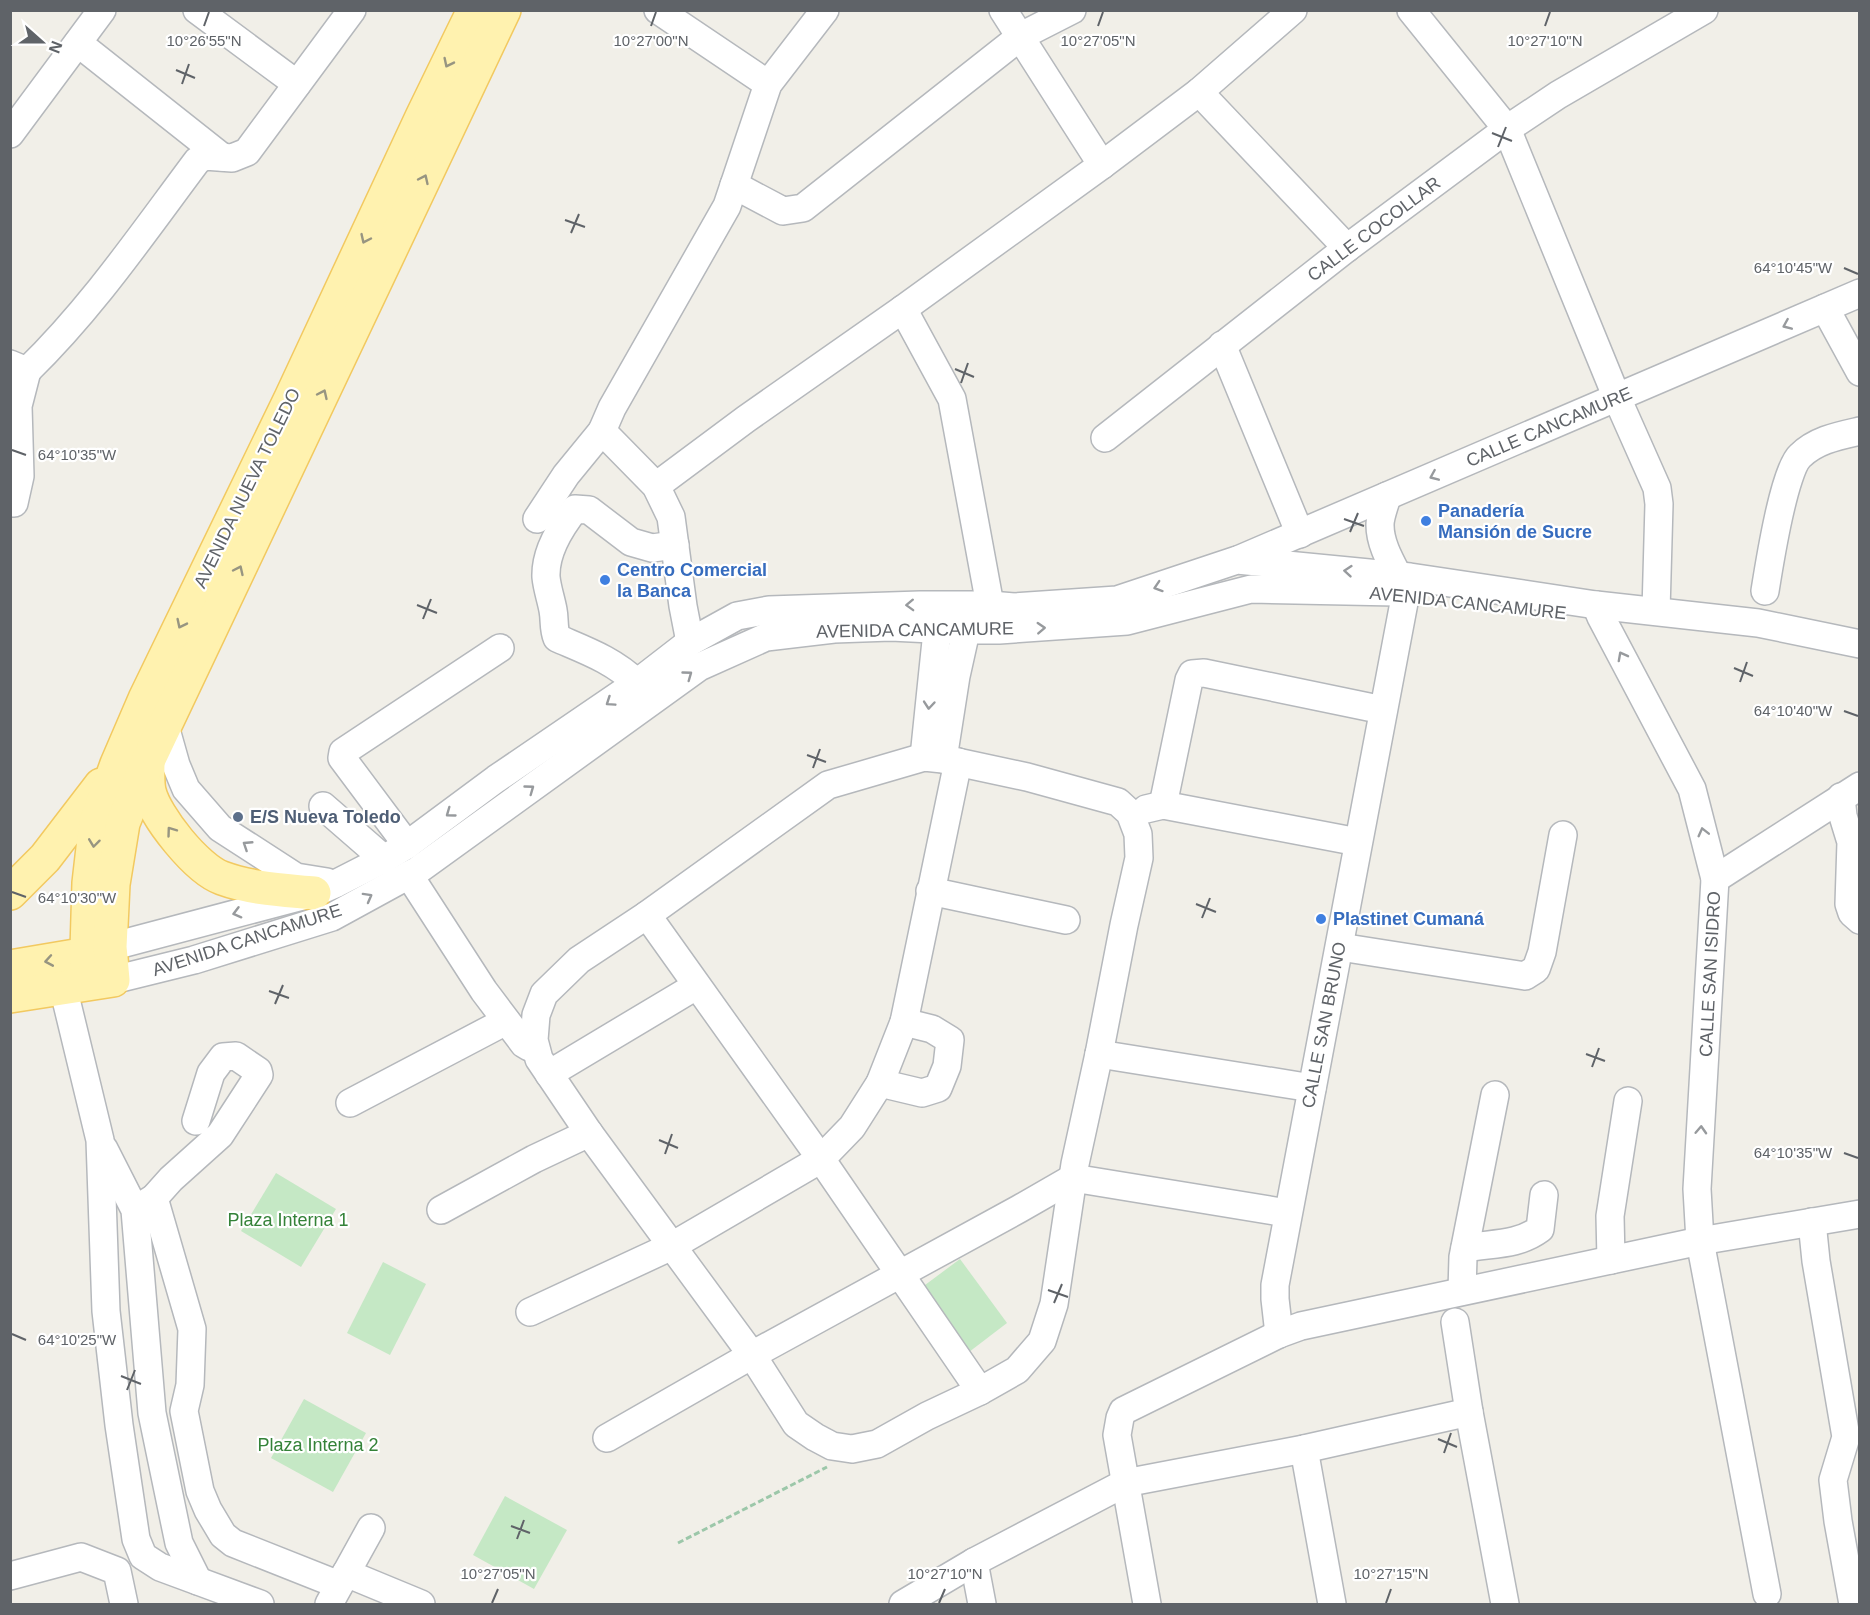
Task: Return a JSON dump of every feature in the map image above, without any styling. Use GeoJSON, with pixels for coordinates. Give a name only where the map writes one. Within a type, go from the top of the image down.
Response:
{"type":"FeatureCollection","features":[{"type":"Feature","properties":{"kind":"main road","name":"AVENIDA NUEVA TOLEDO"},"geometry":{"type":"LineString","coordinates":[[133,763],[150,688],[291,398],[474,10]]}},
{"type":"Feature","properties":{"kind":"main road","name":"AVENIDA NUEVA TOLEDO"},"geometry":{"type":"LineString","coordinates":[[92,970],[89,883],[96,822],[133,763],[165,726],[504,10]]}},
{"type":"Feature","properties":{"kind":"main road"},"geometry":{"type":"LineString","coordinates":[[10,893],[133,763],[164,822],[181,845],[219,877],[251,887],[326,888]]}},
{"type":"Feature","properties":{"kind":"main road","name":"AVENIDA CANCAMURE"},"geometry":{"type":"LineString","coordinates":[[10,967],[92,970]]}},
{"type":"Feature","properties":{"kind":"main road","name":"AVENIDA CANCAMURE"},"geometry":{"type":"LineString","coordinates":[[10,996],[92,970]]}},
{"type":"Feature","properties":{"kind":"street"},"geometry":{"type":"LineString","coordinates":[[10,134],[102,10]]}},
{"type":"Feature","properties":{"kind":"street"},"geometry":{"type":"LineString","coordinates":[[197,10],[297,84]]}},
{"type":"Feature","properties":{"kind":"street"},"geometry":{"type":"LineString","coordinates":[[14,503],[20,476],[19,368],[55,344],[111,276],[198,161],[204,156],[232,158],[247,152],[352,10]]}},
{"type":"Feature","properties":{"kind":"street"},"geometry":{"type":"LineString","coordinates":[[658,10],[768,84]]}},
{"type":"Feature","properties":{"kind":"street"},"geometry":{"type":"LineString","coordinates":[[537,519],[566,475],[602,431],[612,408],[727,206],[768,84],[825,10]]}},
{"type":"Feature","properties":{"kind":"street"},"geometry":{"type":"LineString","coordinates":[[1003,10],[1102,165]]}},
{"type":"Feature","properties":{"kind":"street"},"geometry":{"type":"LineString","coordinates":[[734,186],[783,211],[802,208],[1021,36],[1072,10]]}},
{"type":"Feature","properties":{"kind":"street"},"geometry":{"type":"LineString","coordinates":[[656,486],[746,419],[1102,165],[1199,92],[1293,10]]}},
{"type":"Feature","properties":{"kind":"street"},"geometry":{"type":"LineString","coordinates":[[1411,10],[1507,129],[1617,398],[1657,488],[1659,504],[1656,611]]}},
{"type":"Feature","properties":{"kind":"street","name":"CALLE COCOLLAR"},"geometry":{"type":"LineString","coordinates":[[1105,438],[1347,248],[1507,129],[1558,95],[1704,10]]}},
{"type":"Feature","properties":{"kind":"street"},"geometry":{"type":"LineString","coordinates":[[78,43],[222,156]]}},
{"type":"Feature","properties":{"kind":"street"},"geometry":{"type":"LineString","coordinates":[[1199,92],[1347,248]]}},
{"type":"Feature","properties":{"kind":"street","name":"CALLE CANCAMURE"},"geometry":{"type":"LineString","coordinates":[[1238,560],[1860,293]]}},
{"type":"Feature","properties":{"kind":"street"},"geometry":{"type":"LineString","coordinates":[[1825,308],[1860,372]]}},
{"type":"Feature","properties":{"kind":"street"},"geometry":{"type":"LineString","coordinates":[[903,309],[952,399],[974,614],[944,675]]}},
{"type":"Feature","properties":{"kind":"street"},"geometry":{"type":"LineString","coordinates":[[1221,345],[1300,534]]}},
{"type":"Feature","properties":{"kind":"street"},"geometry":{"type":"LineString","coordinates":[[602,431],[656,486],[670,517],[690,642]]}},
{"type":"Feature","properties":{"kind":"street"},"geometry":{"type":"LineString","coordinates":[[1765,591],[1788,480],[1798,457],[1825,440],[1860,431]]}},
{"type":"Feature","properties":{"kind":"street"},"geometry":{"type":"LineString","coordinates":[[1387,496],[1380,523],[1382,538],[1403,584]]}},
{"type":"Feature","properties":{"kind":"street"},"geometry":{"type":"LineString","coordinates":[[637,683],[615,665],[556,638],[554,613],[546,576],[550,551],[575,509],[589,510],[631,542],[652,548],[675,545]]}},
{"type":"Feature","properties":{"kind":"street","name":"AVENIDA CANCAMURE"},"geometry":{"type":"LineString","coordinates":[[92,970],[326,888],[384,859],[637,683],[690,642],[737,616],[770,610],[938,617],[1014,607],[1118,600],[1238,560],[1599,611],[1656,611],[1758,623],[1860,644]]}},
{"type":"Feature","properties":{"kind":"street","name":"AVENIDA CANCAMURE"},"geometry":{"type":"LineString","coordinates":[[974,614],[1022,629],[1127,621],[1251,589],[1403,584]]}},
{"type":"Feature","properties":{"kind":"street","name":"CALLE SAN BRUNO"},"geometry":{"type":"LineString","coordinates":[[1279,1334],[1275,1285],[1340,946],[1383,710],[1403,584]]}},
{"type":"Feature","properties":{"kind":"street","name":"CALLE SAN ISIDRO"},"geometry":{"type":"LineString","coordinates":[[1599,611],[1692,789],[1715,879],[1697,1189],[1712,1238],[1767,1594]]}},
{"type":"Feature","properties":{"kind":"street"},"geometry":{"type":"LineString","coordinates":[[530,1312],[672,1245],[821,1159],[852,1127],[880,1083],[903,1022],[930,891],[942,759],[944,675],[938,617]]}},
{"type":"Feature","properties":{"kind":"street","name":"AVENIDA CANCAMURE"},"geometry":{"type":"LineString","coordinates":[[92,970],[194,960],[332,917],[409,875],[699,667],[766,637],[834,628],[891,627],[938,617]]}},
{"type":"Feature","properties":{"kind":"street"},"geometry":{"type":"LineString","coordinates":[[407,845],[342,758],[343,752],[500,648]]}},
{"type":"Feature","properties":{"kind":"street"},"geometry":{"type":"LineString","coordinates":[[1163,805],[1192,674],[1204,673],[1383,710]]}},
{"type":"Feature","properties":{"kind":"street"},"geometry":{"type":"LineString","coordinates":[[165,726],[176,765],[186,789],[220,828],[296,877],[326,888]]}},
{"type":"Feature","properties":{"kind":"street"},"geometry":{"type":"LineString","coordinates":[[942,759],[1027,777],[1119,802],[1131,813],[1138,834],[1139,858],[1073,1178],[1054,1304],[1042,1341],[1017,1370],[877,1444],[852,1449],[832,1446],[796,1424],[753,1355],[589,1133],[539,1059],[534,1040],[536,1015],[544,994],[579,960],[648,915],[828,785],[942,759]]}},
{"type":"Feature","properties":{"kind":"street"},"geometry":{"type":"LineString","coordinates":[[1715,879],[1850,792]]}},
{"type":"Feature","properties":{"kind":"street"},"geometry":{"type":"LineString","coordinates":[[1850,792],[1843,816],[1851,842],[1849,904],[1852,913],[1860,920]]}},
{"type":"Feature","properties":{"kind":"street"},"geometry":{"type":"LineString","coordinates":[[1131,813],[1163,805],[1358,842]]}},
{"type":"Feature","properties":{"kind":"street"},"geometry":{"type":"LineString","coordinates":[[323,806],[384,859]]}},
{"type":"Feature","properties":{"kind":"street"},"geometry":{"type":"LineString","coordinates":[[1340,946],[1525,976],[1536,969],[1542,952],[1563,835]]}},
{"type":"Feature","properties":{"kind":"street"},"geometry":{"type":"LineString","coordinates":[[409,875],[484,991],[524,1044],[535,1048]]}},
{"type":"Feature","properties":{"kind":"street"},"geometry":{"type":"LineString","coordinates":[[930,891],[1065,920]]}},
{"type":"Feature","properties":{"kind":"street"},"geometry":{"type":"LineString","coordinates":[[648,915],[696,986],[821,1159],[980,1391]]}},
{"type":"Feature","properties":{"kind":"street"},"geometry":{"type":"LineString","coordinates":[[92,970],[106,1311],[119,1425],[136,1539],[143,1556],[160,1567],[260,1605]]}},
{"type":"Feature","properties":{"kind":"street"},"geometry":{"type":"LineString","coordinates":[[549,1074],[696,986]]}},
{"type":"Feature","properties":{"kind":"street"},"geometry":{"type":"LineString","coordinates":[[350,1103],[506,1021]]}},
{"type":"Feature","properties":{"kind":"street"},"geometry":{"type":"LineString","coordinates":[[880,1083],[922,1093],[939,1088],[947,1066],[950,1040],[932,1029],[903,1022]]}},
{"type":"Feature","properties":{"kind":"street"},"geometry":{"type":"LineString","coordinates":[[1100,1054],[1312,1088]]}},
{"type":"Feature","properties":{"kind":"street"},"geometry":{"type":"LineString","coordinates":[[196,1121],[212,1073],[224,1057],[236,1056],[258,1071],[259,1075],[220,1135],[144,1204],[152,1413],[179,1543],[198,1581]]}},
{"type":"Feature","properties":{"kind":"street"},"geometry":{"type":"LineString","coordinates":[[1462,1292],[1461,1275],[1465,1248],[1495,1095]]}},
{"type":"Feature","properties":{"kind":"street"},"geometry":{"type":"LineString","coordinates":[[1611,1260],[1610,1216],[1628,1101]]}},
{"type":"Feature","properties":{"kind":"street"},"geometry":{"type":"LineString","coordinates":[[441,1210],[534,1159],[589,1133]]}},
{"type":"Feature","properties":{"kind":"street"},"geometry":{"type":"LineString","coordinates":[[100,1140],[144,1204],[192,1329],[190,1385],[184,1411],[200,1491],[223,1535],[233,1543],[338,1587],[421,1605]]}},
{"type":"Feature","properties":{"kind":"street"},"geometry":{"type":"LineString","coordinates":[[607,1438],[1073,1178],[1287,1213]]}},
{"type":"Feature","properties":{"kind":"street"},"geometry":{"type":"LineString","coordinates":[[1465,1248],[1528,1238],[1540,1229],[1544,1195]]}},
{"type":"Feature","properties":{"kind":"street"},"geometry":{"type":"LineString","coordinates":[[1147,1605],[1117,1435],[1123,1411],[1279,1334],[1301,1326],[1712,1238],[1860,1214]]}},
{"type":"Feature","properties":{"kind":"street"},"geometry":{"type":"LineString","coordinates":[[1812,1222],[1816,1261],[1846,1437],[1833,1480],[1853,1605]]}},
{"type":"Feature","properties":{"kind":"street"},"geometry":{"type":"LineString","coordinates":[[1455,1322],[1469,1412],[1505,1605]]}},
{"type":"Feature","properties":{"kind":"street"},"geometry":{"type":"LineString","coordinates":[[152,1413],[186,1404]]}},
{"type":"Feature","properties":{"kind":"street"},"geometry":{"type":"LineString","coordinates":[[903,1605],[974,1562],[1125,1483],[1304,1449],[1469,1412]]}},
{"type":"Feature","properties":{"kind":"street"},"geometry":{"type":"LineString","coordinates":[[1304,1449],[1332,1605]]}},
{"type":"Feature","properties":{"kind":"street"},"geometry":{"type":"LineString","coordinates":[[338,1587],[371,1528]]}},
{"type":"Feature","properties":{"kind":"street"},"geometry":{"type":"LineString","coordinates":[[10,1576],[81,1557],[117,1571],[124,1605]]}},
{"type":"Feature","properties":{"kind":"street"},"geometry":{"type":"LineString","coordinates":[[974,1562],[982,1605]]}},
{"type":"Feature","properties":{"kind":"path"},"geometry":{"type":"LineString","coordinates":[[678,1544],[824,1470],[833,1462],[843,1447]]}},
{"type":"Feature","properties":{"kind":"green space","name":"Plaza Interna 1"},"geometry":{"type":"Polygon","coordinates":[[[276,1173],[336,1209],[301,1267],[241,1231],[276,1173]]]}},
{"type":"Feature","properties":{"kind":"green space"},"geometry":{"type":"Polygon","coordinates":[[[960,1259],[1007,1323],[969,1352],[921,1288],[960,1259]]]}},
{"type":"Feature","properties":{"kind":"green space"},"geometry":{"type":"Polygon","coordinates":[[[383,1262],[426,1284],[390,1355],[347,1333],[383,1262]]]}},
{"type":"Feature","properties":{"kind":"green space","name":"Plaza Interna 2"},"geometry":{"type":"Polygon","coordinates":[[[304,1399],[366,1433],[333,1492],[271,1458],[304,1399]]]}},
{"type":"Feature","properties":{"kind":"green space"},"geometry":{"type":"Polygon","coordinates":[[[505,1496],[567,1530],[534,1589],[473,1555],[505,1496]]]}},
{"type":"Feature","properties":{"kind":"place","name":"Panadería Mansión de Sucre"},"geometry":{"type":"Point","coordinates":[1426,521]}},
{"type":"Feature","properties":{"kind":"place","name":"Centro Comercial la Banca"},"geometry":{"type":"Point","coordinates":[605,580]}},
{"type":"Feature","properties":{"kind":"place","name":"E/S Nueva Toledo"},"geometry":{"type":"Point","coordinates":[238,817]}},
{"type":"Feature","properties":{"kind":"place","name":"Plastinet Cumaná"},"geometry":{"type":"Point","coordinates":[1321,919]}}]}
